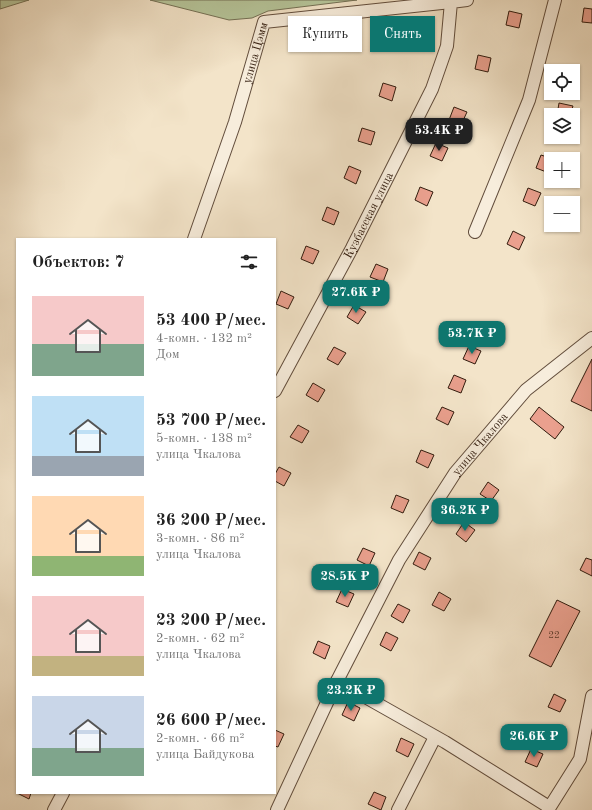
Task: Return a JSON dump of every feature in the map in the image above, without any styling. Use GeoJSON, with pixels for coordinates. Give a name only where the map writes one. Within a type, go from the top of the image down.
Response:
{"type":"FeatureCollection","features":[{"type":"Feature","properties":{"kind":"street"},"geometry":{"type":"LineString","coordinates":[[451,2],[467,0]]}},
{"type":"Feature","properties":{"kind":"street"},"geometry":{"type":"LineString","coordinates":[[475,232],[530,100],[556,0]]}},
{"type":"Feature","properties":{"kind":"street","name":"улица Цэмм"},"geometry":{"type":"LineString","coordinates":[[194,238],[235,122],[264,22],[451,2]]}},
{"type":"Feature","properties":{"kind":"street","name":"Кузбасская улица"},"geometry":{"type":"LineString","coordinates":[[276,389],[352,248],[432,90],[447,46],[451,2]]}},
{"type":"Feature","properties":{"kind":"street","name":"улица Чкалова"},"geometry":{"type":"LineString","coordinates":[[278,810],[337,681],[399,560],[455,473],[526,390],[592,338]]}},
{"type":"Feature","properties":{"kind":"street"},"geometry":{"type":"LineString","coordinates":[[337,681],[435,737],[548,808],[580,759],[592,696]]}},
{"type":"Feature","properties":{"kind":"street"},"geometry":{"type":"LineString","coordinates":[[398,810],[435,737]]}},
{"type":"Feature","properties":{"kind":"street"},"geometry":{"type":"LineString","coordinates":[[54,810],[62,794]]}},
{"type":"Feature","properties":{"kind":"green space"},"geometry":{"type":"Polygon","coordinates":[[[0,0],[29,0],[0,9],[0,0]]]}},
{"type":"Feature","properties":{"kind":"green space"},"geometry":{"type":"Polygon","coordinates":[[[150,0],[357,0],[268,11],[252,18],[229,20],[150,0]]]}},
{"type":"Feature","properties":{"kind":"building"},"geometry":{"type":"Polygon","coordinates":[[[584,8],[592,9],[592,23],[582,22],[584,8]]]}},
{"type":"Feature","properties":{"kind":"building"},"geometry":{"type":"Polygon","coordinates":[[[509,11],[522,14],[519,28],[506,25],[509,11]]]}},
{"type":"Feature","properties":{"kind":"building"},"geometry":{"type":"Polygon","coordinates":[[[478,55],[491,58],[488,72],[475,69],[478,55]]]}},
{"type":"Feature","properties":{"kind":"building"},"geometry":{"type":"Polygon","coordinates":[[[383,83],[396,87],[392,101],[379,96],[383,83]]]}},
{"type":"Feature","properties":{"kind":"building"},"geometry":{"type":"Polygon","coordinates":[[[559,103],[573,106],[572,108],[558,108],[559,103]]]}},
{"type":"Feature","properties":{"kind":"building"},"geometry":{"type":"Polygon","coordinates":[[[454,107],[467,112],[461,125],[449,120],[454,107]]]}},
{"type":"Feature","properties":{"kind":"building"},"geometry":{"type":"Polygon","coordinates":[[[362,128],[375,132],[371,145],[358,141],[362,128]]]}},
{"type":"Feature","properties":{"kind":"building"},"geometry":{"type":"Polygon","coordinates":[[[436,143],[448,148],[442,161],[430,156],[436,143]]]}},
{"type":"Feature","properties":{"kind":"building"},"geometry":{"type":"Polygon","coordinates":[[[541,155],[544,156],[544,171],[536,168],[541,155]]]}},
{"type":"Feature","properties":{"kind":"building"},"geometry":{"type":"Polygon","coordinates":[[[349,166],[361,171],[356,184],[344,178],[349,166]]]}},
{"type":"Feature","properties":{"kind":"building"},"geometry":{"type":"Polygon","coordinates":[[[420,187],[433,192],[427,206],[415,200],[420,187]]]}},
{"type":"Feature","properties":{"kind":"building"},"geometry":{"type":"Polygon","coordinates":[[[528,188],[541,193],[535,206],[523,201],[528,188]]]}},
{"type":"Feature","properties":{"kind":"building"},"geometry":{"type":"Polygon","coordinates":[[[327,207],[339,212],[334,225],[322,220],[327,207]]]}},
{"type":"Feature","properties":{"kind":"building"},"geometry":{"type":"Polygon","coordinates":[[[513,231],[525,237],[519,250],[507,244],[513,231]]]}},
{"type":"Feature","properties":{"kind":"building"},"geometry":{"type":"Polygon","coordinates":[[[306,246],[319,251],[313,264],[301,259],[306,246]]]}},
{"type":"Feature","properties":{"kind":"building"},"geometry":{"type":"Polygon","coordinates":[[[376,264],[388,269],[383,282],[370,277],[376,264]]]}},
{"type":"Feature","properties":{"kind":"building"},"geometry":{"type":"Polygon","coordinates":[[[281,291],[294,297],[288,309],[276,304],[281,291]]]}},
{"type":"Feature","properties":{"kind":"building"},"geometry":{"type":"Polygon","coordinates":[[[354,305],[366,312],[358,324],[347,317],[354,305]]]}},
{"type":"Feature","properties":{"kind":"building"},"geometry":{"type":"Polygon","coordinates":[[[469,346],[481,351],[475,364],[463,359],[469,346]]]}},
{"type":"Feature","properties":{"kind":"building"},"geometry":{"type":"Polygon","coordinates":[[[334,347],[346,353],[338,365],[327,359],[334,347]]]}},
{"type":"Feature","properties":{"kind":"building"},"geometry":{"type":"Polygon","coordinates":[[[592,359],[592,411],[571,401],[592,359]]]}},
{"type":"Feature","properties":{"kind":"building"},"geometry":{"type":"Polygon","coordinates":[[[454,375],[466,380],[461,393],[448,388],[454,375]]]}},
{"type":"Feature","properties":{"kind":"building"},"geometry":{"type":"Polygon","coordinates":[[[313,383],[325,390],[318,402],[306,395],[313,383]]]}},
{"type":"Feature","properties":{"kind":"building"},"geometry":{"type":"Polygon","coordinates":[[[442,407],[454,412],[448,425],[436,419],[442,407]]]}},
{"type":"Feature","properties":{"kind":"building"},"geometry":{"type":"Polygon","coordinates":[[[539,407],[564,427],[555,439],[530,419],[539,407]]]}},
{"type":"Feature","properties":{"kind":"building"},"geometry":{"type":"Polygon","coordinates":[[[298,425],[309,431],[302,443],[290,437],[298,425]]]}},
{"type":"Feature","properties":{"kind":"building"},"geometry":{"type":"Polygon","coordinates":[[[421,450],[434,455],[428,468],[416,462],[421,450]]]}},
{"type":"Feature","properties":{"kind":"building"},"geometry":{"type":"Polygon","coordinates":[[[279,467],[291,473],[284,486],[276,482],[276,472],[279,467]]]}},
{"type":"Feature","properties":{"kind":"building"},"geometry":{"type":"Polygon","coordinates":[[[488,482],[499,490],[491,501],[480,494],[488,482]]]}},
{"type":"Feature","properties":{"kind":"building"},"geometry":{"type":"Polygon","coordinates":[[[396,495],[409,500],[403,513],[391,508],[396,495]]]}},
{"type":"Feature","properties":{"kind":"building"},"geometry":{"type":"Polygon","coordinates":[[[464,522],[475,530],[466,542],[456,534],[464,522]]]}},
{"type":"Feature","properties":{"kind":"building"},"geometry":{"type":"Polygon","coordinates":[[[363,548],[375,553],[369,566],[357,560],[363,548]]]}},
{"type":"Feature","properties":{"kind":"building"},"geometry":{"type":"Polygon","coordinates":[[[419,552],[431,558],[425,570],[413,564],[419,552]]]}},
{"type":"Feature","properties":{"kind":"building"},"geometry":{"type":"Polygon","coordinates":[[[586,558],[592,560],[592,576],[580,570],[586,558]]]}},
{"type":"Feature","properties":{"kind":"building"},"geometry":{"type":"Polygon","coordinates":[[[342,589],[354,594],[348,607],[336,602],[342,589]]]}},
{"type":"Feature","properties":{"kind":"building"},"geometry":{"type":"Polygon","coordinates":[[[439,592],[451,599],[444,611],[432,605],[439,592]]]}},
{"type":"Feature","properties":{"kind":"building"},"geometry":{"type":"Polygon","coordinates":[[[557,600],[580,611],[551,667],[529,656],[557,600]]]}},
{"type":"Feature","properties":{"kind":"building"},"geometry":{"type":"Polygon","coordinates":[[[398,604],[410,610],[403,623],[391,616],[398,604]]]}},
{"type":"Feature","properties":{"kind":"building"},"geometry":{"type":"Polygon","coordinates":[[[386,632],[398,638],[391,651],[380,645],[386,632]]]}},
{"type":"Feature","properties":{"kind":"building"},"geometry":{"type":"Polygon","coordinates":[[[318,641],[330,646],[325,659],[313,653],[318,641]]]}},
{"type":"Feature","properties":{"kind":"building"},"geometry":{"type":"Polygon","coordinates":[[[554,694],[566,700],[560,712],[548,707],[554,694]]]}},
{"type":"Feature","properties":{"kind":"building"},"geometry":{"type":"Polygon","coordinates":[[[348,702],[360,708],[354,721],[342,715],[348,702]]]}},
{"type":"Feature","properties":{"kind":"building"},"geometry":{"type":"Polygon","coordinates":[[[276,730],[284,734],[278,747],[276,746],[276,730]]]}},
{"type":"Feature","properties":{"kind":"building"},"geometry":{"type":"Polygon","coordinates":[[[401,738],[414,744],[408,757],[396,751],[401,738]]]}},
{"type":"Feature","properties":{"kind":"building"},"geometry":{"type":"Polygon","coordinates":[[[531,749],[543,754],[537,767],[525,762],[531,749]]]}},
{"type":"Feature","properties":{"kind":"building"},"geometry":{"type":"Polygon","coordinates":[[[374,792],[386,797],[381,810],[368,804],[374,792]]]}},
{"type":"Feature","properties":{"kind":"building"},"geometry":{"type":"Polygon","coordinates":[[[19,794],[31,794],[29,799],[19,794]]]}}]}
